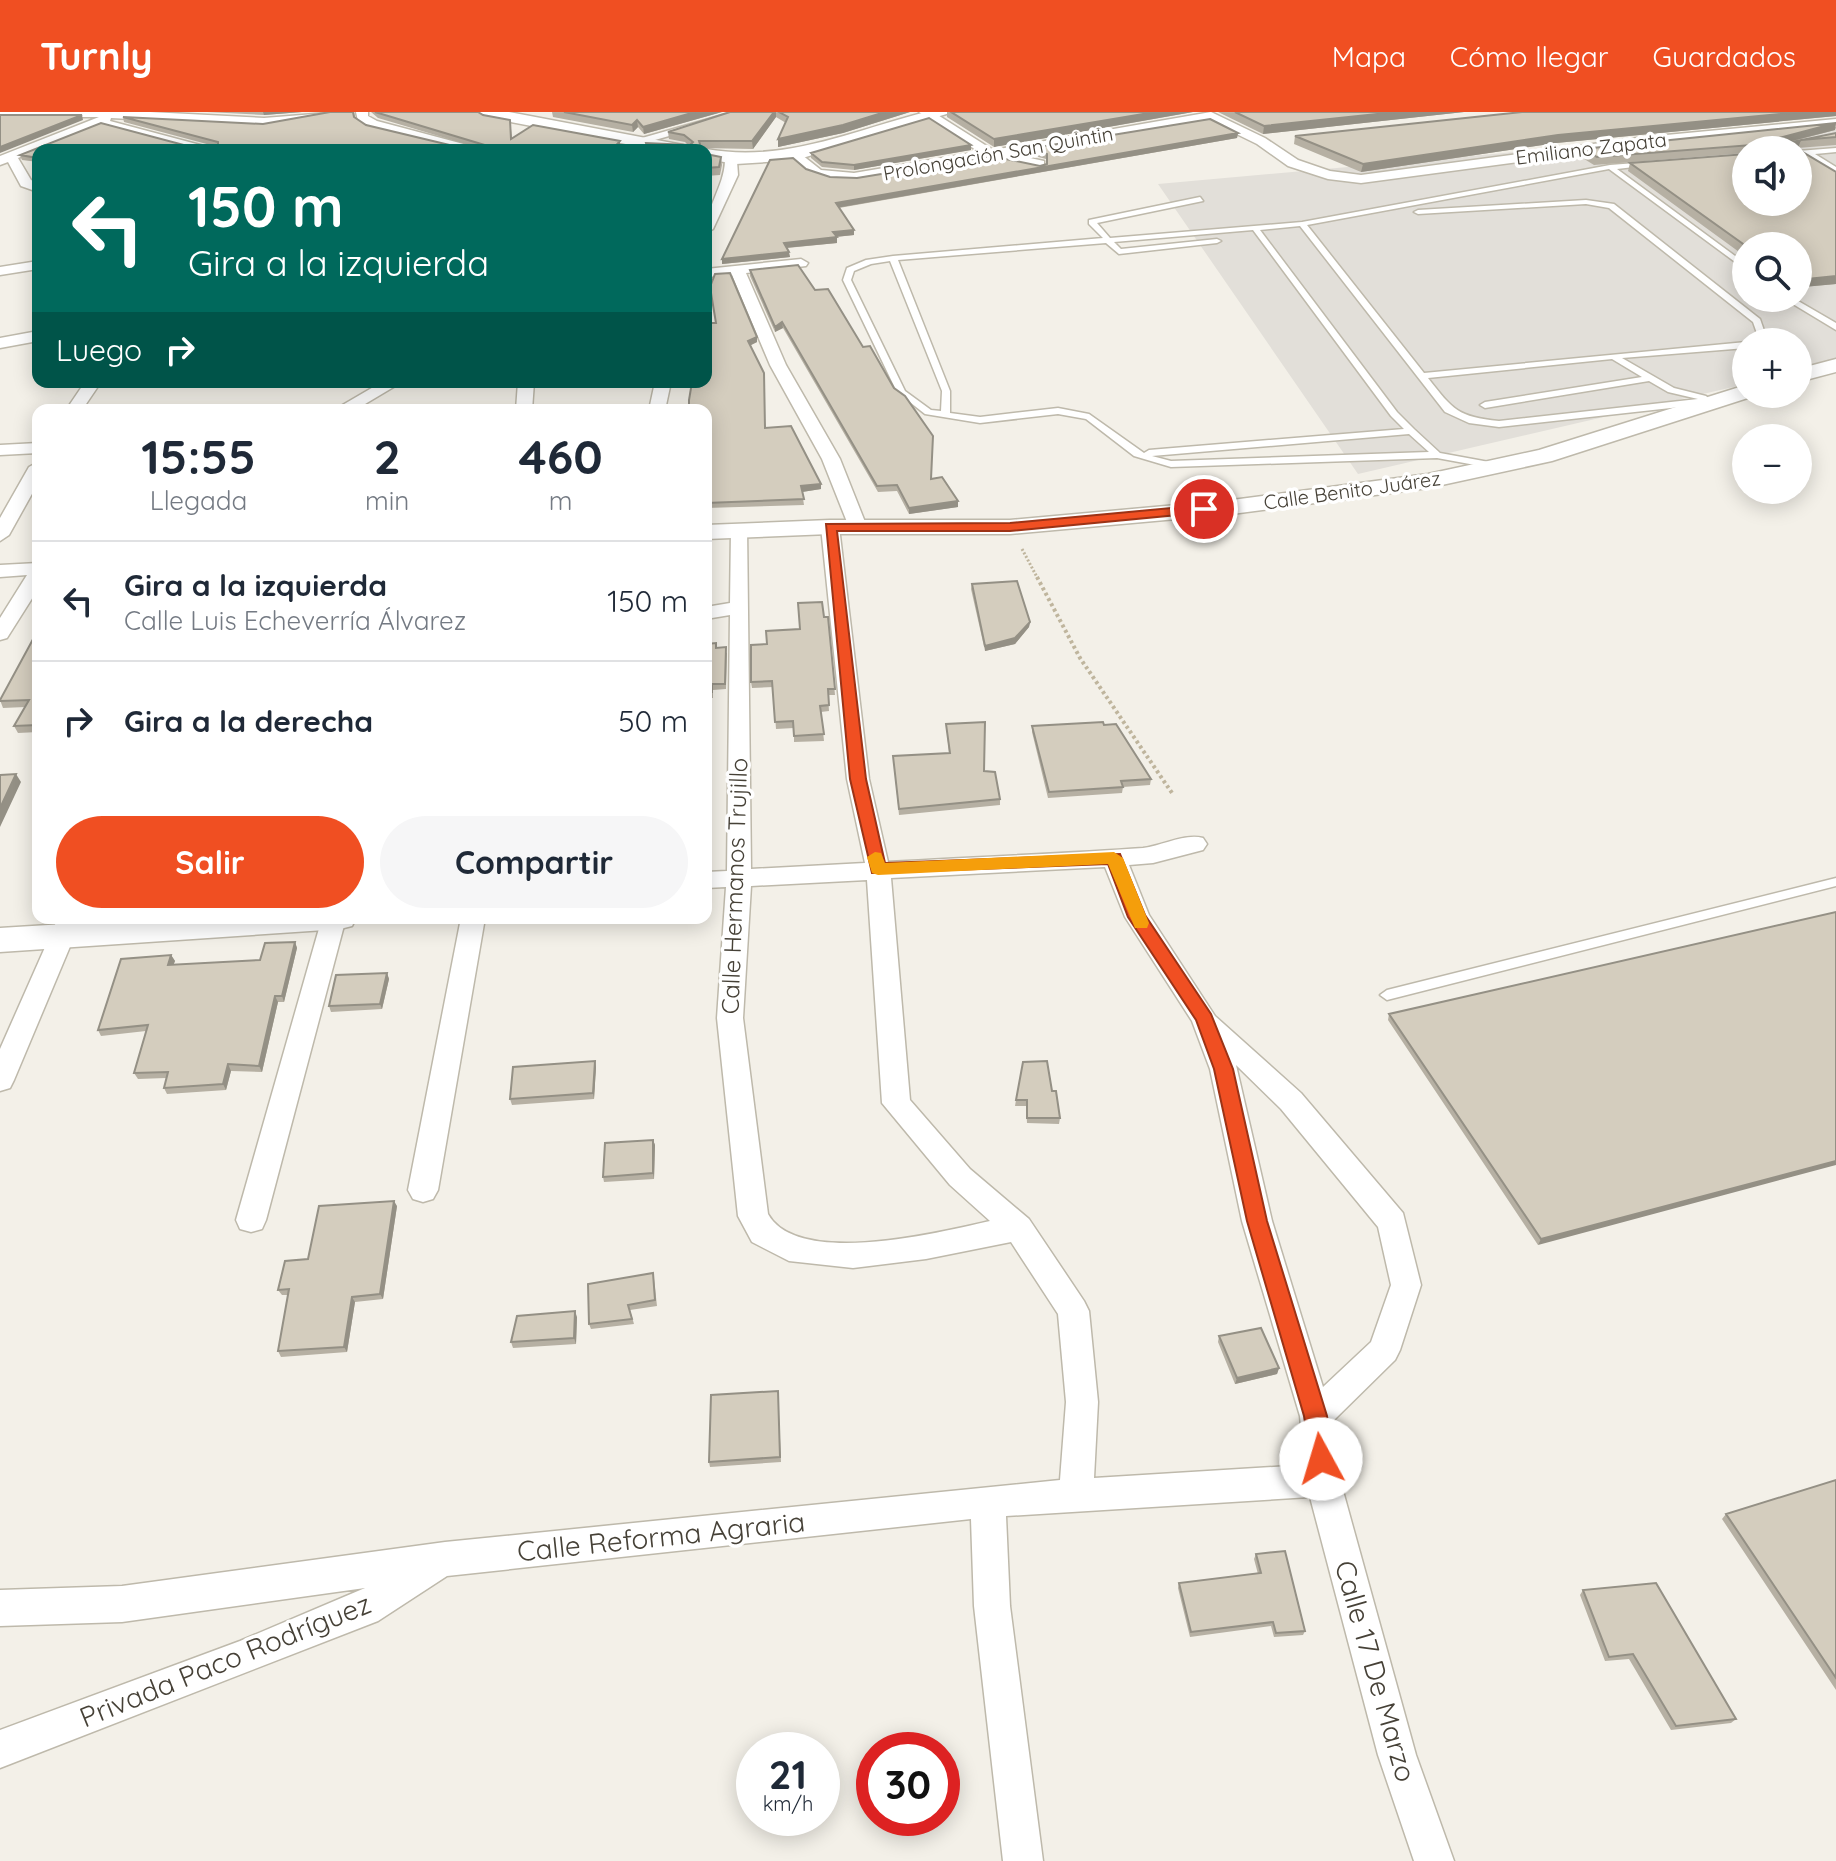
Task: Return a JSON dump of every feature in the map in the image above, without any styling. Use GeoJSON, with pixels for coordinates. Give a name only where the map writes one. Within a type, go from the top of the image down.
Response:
{"type":"FeatureCollection","features":[{"type":"Feature","properties":{"kind":"street"},"geometry":{"type":"LineString","coordinates":[[0,113],[122,113],[264,122],[334,112]]}},
{"type":"Feature","properties":{"kind":"street"},"geometry":{"type":"LineString","coordinates":[[362,112],[362,118],[373,124],[455,144]]}},
{"type":"Feature","properties":{"kind":"street"},"geometry":{"type":"LineString","coordinates":[[484,112],[646,144]]}},
{"type":"Feature","properties":{"kind":"street"},"geometry":{"type":"LineString","coordinates":[[634,142],[747,112]]}},
{"type":"Feature","properties":{"kind":"street"},"geometry":{"type":"LineString","coordinates":[[37,144],[122,113]]}},
{"type":"Feature","properties":{"kind":"street"},"geometry":{"type":"LineString","coordinates":[[712,156],[731,161],[767,161],[933,113],[991,154],[1039,164]]}},
{"type":"Feature","properties":{"kind":"street","name":"Prolongación San Quintin"},"geometry":{"type":"LineString","coordinates":[[818,174],[854,177],[1206,114]]}},
{"type":"Feature","properties":{"kind":"street","name":"Emiliano Zapata"},"geometry":{"type":"LineString","coordinates":[[1206,114],[1261,141],[1293,163],[1346,178],[1390,178],[1584,148],[1836,123]]}},
{"type":"Feature","properties":{"kind":"street"},"geometry":{"type":"LineString","coordinates":[[99,123],[188,144]]}},
{"type":"Feature","properties":{"kind":"street"},"geometry":{"type":"LineString","coordinates":[[1261,141],[1276,139]]}},
{"type":"Feature","properties":{"kind":"street"},"geometry":{"type":"LineString","coordinates":[[32,146],[8,154],[26,183],[32,186]]}},
{"type":"Feature","properties":{"kind":"street"},"geometry":{"type":"LineString","coordinates":[[792,154],[818,174],[835,195]]}},
{"type":"Feature","properties":{"kind":"street"},"geometry":{"type":"LineString","coordinates":[[712,216],[731,175],[731,161]]}},
{"type":"Feature","properties":{"kind":"street"},"geometry":{"type":"LineString","coordinates":[[8,185],[32,195]]}},
{"type":"Feature","properties":{"kind":"street"},"geometry":{"type":"LineString","coordinates":[[712,272],[801,263]]}},
{"type":"Feature","properties":{"kind":"street"},"geometry":{"type":"LineString","coordinates":[[0,271],[32,266]]}},
{"type":"Feature","properties":{"kind":"street"},"geometry":{"type":"LineString","coordinates":[[737,270],[778,365],[831,459],[858,527]]}},
{"type":"Feature","properties":{"kind":"street"},"geometry":{"type":"LineString","coordinates":[[0,343],[32,337]]}},
{"type":"Feature","properties":{"kind":"street"},"geometry":{"type":"LineString","coordinates":[[1812,372],[1836,365]]}},
{"type":"Feature","properties":{"kind":"street"},"geometry":{"type":"LineString","coordinates":[[353,404],[383,388]]}},
{"type":"Feature","properties":{"kind":"street","name":"Calle Benito Juárez"},"geometry":{"type":"LineString","coordinates":[[712,532],[830,527],[1010,527],[1232,507],[1428,481],[1544,456],[1732,395]]}},
{"type":"Feature","properties":{"kind":"street"},"geometry":{"type":"LineString","coordinates":[[0,450],[32,448]]}},
{"type":"Feature","properties":{"kind":"street"},"geometry":{"type":"LineString","coordinates":[[0,535],[32,478]]}},
{"type":"Feature","properties":{"kind":"street"},"geometry":{"type":"LineString","coordinates":[[830,527],[858,779],[878,869],[896,1103],[960,1177],[1018,1228],[1073,1311],[1082,1402],[1076,1497]]}},
{"type":"Feature","properties":{"kind":"street","name":"Calle Hermanos Trujillo"},"geometry":{"type":"LineString","coordinates":[[740,530],[739,877],[730,1018],[753,1216],[766,1237],[795,1251],[838,1255],[908,1251],[1018,1228]]}},
{"type":"Feature","properties":{"kind":"street"},"geometry":{"type":"LineString","coordinates":[[0,571],[32,571]]}},
{"type":"Feature","properties":{"kind":"street"},"geometry":{"type":"LineString","coordinates":[[0,634],[32,581]]}},
{"type":"Feature","properties":{"kind":"street"},"geometry":{"type":"LineString","coordinates":[[712,612],[740,607]]}},
{"type":"Feature","properties":{"kind":"street"},"geometry":{"type":"LineString","coordinates":[[712,879],[1114,858],[1153,855],[1195,844]]}},
{"type":"Feature","properties":{"kind":"street"},"geometry":{"type":"LineString","coordinates":[[1114,858],[1137,917],[1204,1019],[1291,1101],[1392,1222],[1406,1285],[1384,1350],[1316,1416]]}},
{"type":"Feature","properties":{"kind":"street"},"geometry":{"type":"LineString","coordinates":[[0,940],[66,927],[155,924]]}},
{"type":"Feature","properties":{"kind":"street"},"geometry":{"type":"LineString","coordinates":[[251,1220],[332,924]]}},
{"type":"Feature","properties":{"kind":"street"},"geometry":{"type":"LineString","coordinates":[[423,1190],[472,924]]}},
{"type":"Feature","properties":{"kind":"street"},"geometry":{"type":"LineString","coordinates":[[0,1080],[66,927]]}},
{"type":"Feature","properties":{"kind":"street","name":"Calle 17 De Marzo"},"geometry":{"type":"LineString","coordinates":[[1204,1019],[1224,1069],[1257,1221],[1316,1416],[1323,1480],[1397,1755],[1434,1861]]}},
{"type":"Feature","properties":{"kind":"street","name":"Calle Reforma Agraria"},"geometry":{"type":"LineString","coordinates":[[0,1608],[122,1604],[445,1559],[988,1501],[1323,1480]]}},
{"type":"Feature","properties":{"kind":"street"},"geometry":{"type":"LineString","coordinates":[[988,1501],[992,1606],[1023,1861]]}},
{"type":"Feature","properties":{"kind":"street","name":"Privada Paco Rodríguez"},"geometry":{"type":"LineString","coordinates":[[0,1749],[240,1659],[365,1608],[445,1559]]}},
{"type":"Feature","properties":{"kind":"lane"},"geometry":{"type":"LineString","coordinates":[[1812,152],[1836,150]]}},
{"type":"Feature","properties":{"kind":"lane"},"geometry":{"type":"LineString","coordinates":[[1812,155],[1836,170]]}},
{"type":"Feature","properties":{"kind":"lane"},"geometry":{"type":"LineString","coordinates":[[1498,466],[1437,455],[1171,464],[1137,454],[1089,417],[1058,411],[980,420],[928,412],[901,392],[847,280],[850,270],[869,262],[893,258],[1302,224],[1610,167],[1653,164]]}},
{"type":"Feature","properties":{"kind":"lane"},"geometry":{"type":"LineString","coordinates":[[1610,167],[1732,258]]}},
{"type":"Feature","properties":{"kind":"lane"},"geometry":{"type":"LineString","coordinates":[[1200,199],[1092,222],[1119,252],[1217,241]]}},
{"type":"Feature","properties":{"kind":"lane"},"geometry":{"type":"LineString","coordinates":[[1356,216],[1586,202],[1611,206],[1757,321],[1759,328]]}},
{"type":"Feature","properties":{"kind":"lane"},"geometry":{"type":"LineString","coordinates":[[1302,224],[1448,410],[1472,421],[1499,424],[1715,400]]}},
{"type":"Feature","properties":{"kind":"lane"},"geometry":{"type":"LineString","coordinates":[[1254,227],[1394,414],[1437,455]]}},
{"type":"Feature","properties":{"kind":"lane"},"geometry":{"type":"LineString","coordinates":[[893,258],[946,391],[945,415]]}},
{"type":"Feature","properties":{"kind":"lane"},"geometry":{"type":"LineString","coordinates":[[1811,312],[1836,327]]}},
{"type":"Feature","properties":{"kind":"lane"},"geometry":{"type":"LineString","coordinates":[[1814,314],[1836,312]]}},
{"type":"Feature","properties":{"kind":"lane"},"geometry":{"type":"LineString","coordinates":[[1422,376],[1732,346]]}},
{"type":"Feature","properties":{"kind":"lane"},"geometry":{"type":"LineString","coordinates":[[1613,356],[1671,390],[1715,400]]}},
{"type":"Feature","properties":{"kind":"lane"},"geometry":{"type":"LineString","coordinates":[[1485,405],[1649,378]]}},
{"type":"Feature","properties":{"kind":"lane"},"geometry":{"type":"LineString","coordinates":[[1137,454],[1411,431]]}},
{"type":"Feature","properties":{"kind":"lane"},"geometry":{"type":"LineString","coordinates":[[1387,995],[1836,882]]}},
{"type":"Feature","properties":{"kind":"path"},"geometry":{"type":"LineString","coordinates":[[1010,527],[1080,658],[1172,793]]}},
{"type":"Feature","properties":{"kind":"shaded area"},"geometry":{"type":"Polygon","coordinates":[[[1836,123],[1836,363],[1812,368],[1812,328],[1732,328],[1732,387],[1358,474],[1158,184],[1836,123]]]}},
{"type":"Feature","properties":{"kind":"building"},"geometry":{"type":"Polygon","coordinates":[[[330,112],[353,112],[354,117],[366,125],[445,144],[218,144],[123,117],[263,124],[330,112]]]}},
{"type":"Feature","properties":{"kind":"building"},"geometry":{"type":"Polygon","coordinates":[[[375,112],[478,112],[510,120],[511,139],[533,125],[620,141],[617,144],[481,144],[375,112]]]}},
{"type":"Feature","properties":{"kind":"building"},"geometry":{"type":"Polygon","coordinates":[[[564,112],[695,112],[643,127],[637,120],[632,125],[564,112]]]}},
{"type":"Feature","properties":{"kind":"building"},"geometry":{"type":"Polygon","coordinates":[[[730,112],[774,112],[752,141],[699,141],[700,144],[691,144],[693,142],[684,135],[668,132],[730,112]]]}},
{"type":"Feature","properties":{"kind":"building"},"geometry":{"type":"Polygon","coordinates":[[[779,112],[885,112],[778,139],[788,117],[779,112]]]}},
{"type":"Feature","properties":{"kind":"building"},"geometry":{"type":"Polygon","coordinates":[[[951,112],[1155,112],[994,139],[951,112]]]}},
{"type":"Feature","properties":{"kind":"building"},"geometry":{"type":"Polygon","coordinates":[[[1235,112],[1396,112],[1264,126],[1235,112]]]}},
{"type":"Feature","properties":{"kind":"building"},"geometry":{"type":"Polygon","coordinates":[[[1522,112],[1802,112],[1558,135],[1363,164],[1295,136],[1522,112]]]}},
{"type":"Feature","properties":{"kind":"building"},"geometry":{"type":"Polygon","coordinates":[[[0,115],[82,115],[0,147],[0,115]]]}},
{"type":"Feature","properties":{"kind":"building"},"geometry":{"type":"Polygon","coordinates":[[[929,118],[971,145],[854,165],[822,162],[811,153],[929,118]]]}},
{"type":"Feature","properties":{"kind":"building"},"geometry":{"type":"Polygon","coordinates":[[[1210,119],[1238,133],[836,203],[854,230],[833,232],[837,237],[784,243],[789,252],[722,259],[770,160],[793,158],[806,169],[830,177],[857,178],[991,156],[1040,166],[1047,164],[1047,154],[1027,149],[1210,119]]]}},
{"type":"Feature","properties":{"kind":"building"},"geometry":{"type":"Polygon","coordinates":[[[101,123],[180,144],[48,144],[101,123]]]}},
{"type":"Feature","properties":{"kind":"building"},"geometry":{"type":"Polygon","coordinates":[[[1836,123],[1787,136],[1732,136],[1732,146],[1597,157],[1583,149],[1836,123]]]}},
{"type":"Feature","properties":{"kind":"building"},"geometry":{"type":"Polygon","coordinates":[[[1836,133],[1836,137],[1812,139],[1836,133]]]}},
{"type":"Feature","properties":{"kind":"building"},"geometry":{"type":"Polygon","coordinates":[[[32,150],[32,157],[20,155],[32,150]]]}},
{"type":"Feature","properties":{"kind":"building"},"geometry":{"type":"Polygon","coordinates":[[[712,155],[721,157],[719,167],[712,168],[712,155]]]}},
{"type":"Feature","properties":{"kind":"building"},"geometry":{"type":"Polygon","coordinates":[[[1732,155],[1732,216],[1812,216],[1812,158],[1836,172],[1836,276],[1812,278],[1812,232],[1732,232],[1732,236],[1630,163],[1732,155]]]}},
{"type":"Feature","properties":{"kind":"building"},"geometry":{"type":"Polygon","coordinates":[[[798,265],[815,290],[828,289],[863,347],[870,346],[894,388],[905,396],[933,436],[931,479],[942,477],[958,501],[909,508],[897,485],[877,486],[782,322],[775,327],[750,270],[798,265]]]}},
{"type":"Feature","properties":{"kind":"building"},"geometry":{"type":"Polygon","coordinates":[[[730,273],[757,337],[748,341],[764,373],[765,428],[791,426],[821,484],[801,486],[804,499],[712,503],[712,404],[689,404],[689,400],[691,388],[712,388],[712,323],[716,323],[712,282],[715,274],[730,273]]]}},
{"type":"Feature","properties":{"kind":"building"},"geometry":{"type":"Polygon","coordinates":[[[1017,581],[1030,622],[1015,638],[985,646],[972,584],[1017,581]]]}},
{"type":"Feature","properties":{"kind":"building"},"geometry":{"type":"Polygon","coordinates":[[[822,602],[824,617],[828,617],[835,689],[828,689],[829,705],[820,706],[824,734],[794,736],[793,721],[775,722],[772,681],[751,682],[751,645],[767,644],[766,631],[800,629],[798,603],[822,602]]]}},
{"type":"Feature","properties":{"kind":"building"},"geometry":{"type":"Polygon","coordinates":[[[32,641],[32,725],[14,726],[29,700],[0,700],[32,641]]]}},
{"type":"Feature","properties":{"kind":"building"},"geometry":{"type":"Polygon","coordinates":[[[712,643],[716,643],[716,648],[726,647],[725,684],[712,684],[712,643]]]}},
{"type":"Feature","properties":{"kind":"building"},"geometry":{"type":"Polygon","coordinates":[[[985,722],[984,771],[995,772],[1000,799],[899,809],[893,756],[950,753],[946,724],[985,722]]]}},
{"type":"Feature","properties":{"kind":"building"},"geometry":{"type":"Polygon","coordinates":[[[1103,722],[1104,725],[1116,724],[1151,779],[1121,781],[1123,787],[1049,792],[1032,726],[1103,722]]]}},
{"type":"Feature","properties":{"kind":"building"},"geometry":{"type":"Polygon","coordinates":[[[16,774],[0,808],[0,775],[16,774]]]}},
{"type":"Feature","properties":{"kind":"building"},"geometry":{"type":"Polygon","coordinates":[[[1836,912],[1836,1161],[1541,1239],[1389,1014],[1836,912]]]}},
{"type":"Feature","properties":{"kind":"building"},"geometry":{"type":"Polygon","coordinates":[[[295,942],[282,996],[275,996],[259,1066],[228,1064],[223,1084],[164,1088],[168,1072],[134,1073],[148,1025],[98,1030],[121,959],[171,955],[168,965],[260,960],[265,943],[295,942]]]}},
{"type":"Feature","properties":{"kind":"building"},"geometry":{"type":"Polygon","coordinates":[[[387,973],[380,1004],[329,1006],[336,975],[387,973]]]}},
{"type":"Feature","properties":{"kind":"building"},"geometry":{"type":"Polygon","coordinates":[[[595,1061],[593,1093],[510,1099],[513,1067],[595,1061]]]}},
{"type":"Feature","properties":{"kind":"building"},"geometry":{"type":"Polygon","coordinates":[[[1047,1061],[1060,1118],[1027,1118],[1027,1100],[1016,1100],[1023,1062],[1047,1061]]]}},
{"type":"Feature","properties":{"kind":"building"},"geometry":{"type":"Polygon","coordinates":[[[653,1140],[653,1173],[603,1177],[605,1143],[653,1140]]]}},
{"type":"Feature","properties":{"kind":"building"},"geometry":{"type":"Polygon","coordinates":[[[394,1201],[380,1294],[352,1297],[344,1347],[278,1351],[289,1289],[278,1290],[285,1261],[308,1259],[319,1206],[394,1201]]]}},
{"type":"Feature","properties":{"kind":"building"},"geometry":{"type":"Polygon","coordinates":[[[653,1273],[655,1300],[628,1305],[632,1319],[589,1324],[588,1284],[653,1273]]]}},
{"type":"Feature","properties":{"kind":"building"},"geometry":{"type":"Polygon","coordinates":[[[575,1311],[574,1338],[511,1342],[517,1316],[575,1311]]]}},
{"type":"Feature","properties":{"kind":"building"},"geometry":{"type":"Polygon","coordinates":[[[1261,1328],[1279,1368],[1237,1378],[1219,1336],[1261,1328]]]}},
{"type":"Feature","properties":{"kind":"building"},"geometry":{"type":"Polygon","coordinates":[[[778,1391],[780,1457],[709,1462],[711,1395],[778,1391]]]}},
{"type":"Feature","properties":{"kind":"building"},"geometry":{"type":"Polygon","coordinates":[[[1836,1480],[1836,1678],[1726,1514],[1836,1480]]]}},
{"type":"Feature","properties":{"kind":"building"},"geometry":{"type":"Polygon","coordinates":[[[1285,1551],[1305,1631],[1276,1633],[1273,1622],[1191,1632],[1179,1583],[1261,1573],[1256,1554],[1285,1551]]]}},
{"type":"Feature","properties":{"kind":"building"},"geometry":{"type":"Polygon","coordinates":[[[1656,1583],[1736,1719],[1676,1726],[1633,1654],[1609,1657],[1583,1590],[1656,1583]]]}},
{"type":"Feature","properties":{"kind":"slow traffic"},"geometry":{"type":"LineString","coordinates":[[875,857],[878,869],[1114,858],[1141,923]]}},
{"type":"Feature","properties":{"kind":"route"},"geometry":{"type":"LineString","coordinates":[[1204,509],[1010,527],[830,527],[858,779],[878,869],[1114,858],[1137,917],[1158,954],[1204,1019],[1224,1069],[1257,1221],[1316,1416],[1321,1459]]}}]}
